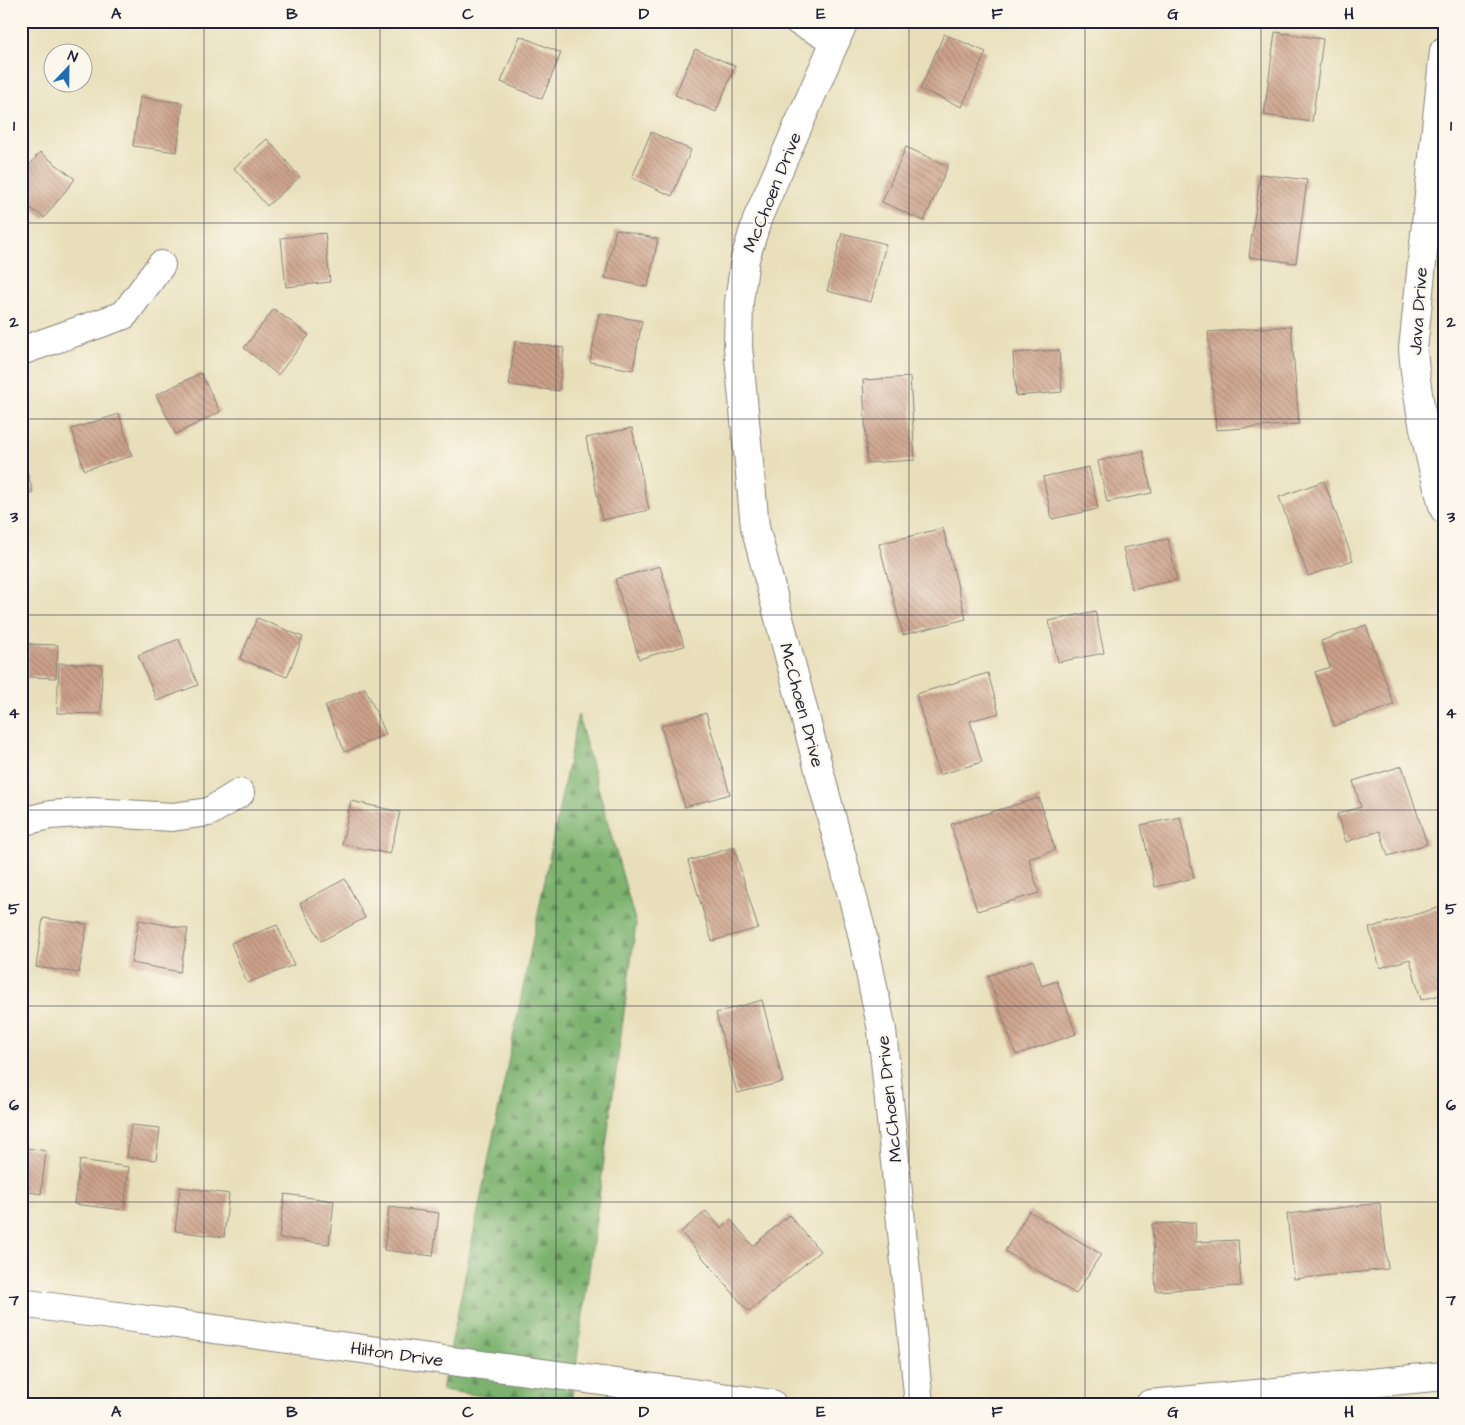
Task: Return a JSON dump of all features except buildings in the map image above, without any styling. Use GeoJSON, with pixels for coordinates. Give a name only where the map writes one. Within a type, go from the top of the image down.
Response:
{"type":"FeatureCollection","features":[{"type":"Feature","properties":{"kind":"street"},"geometry":{"type":"LineString","coordinates":[[798,21],[840,30]]}},
{"type":"Feature","properties":{"kind":"street","name":"McChoen Drive"},"geometry":{"type":"LineString","coordinates":[[840,30],[758,217],[745,259],[739,302],[738,346],[755,527],[861,929],[882,1030],[919,1404]]}},
{"type":"Feature","properties":{"kind":"street","name":"Java Drive"},"geometry":{"type":"LineString","coordinates":[[1444,50],[1413,349],[1416,394],[1444,510]]}},
{"type":"Feature","properties":{"kind":"street"},"geometry":{"type":"LineString","coordinates":[[21,351],[124,315],[161,265]]}},
{"type":"Feature","properties":{"kind":"street"},"geometry":{"type":"LineString","coordinates":[[21,822],[50,815],[93,812],[172,817],[209,812],[240,794]]}},
{"type":"Feature","properties":{"kind":"street","name":"Hilton Drive"},"geometry":{"type":"LineString","coordinates":[[21,1303],[772,1404]]}},
{"type":"Feature","properties":{"kind":"street"},"geometry":{"type":"LineString","coordinates":[[1150,1404],[1444,1376]]}},
{"type":"Feature","properties":{"kind":"green space"},"geometry":{"type":"Polygon","coordinates":[[[578,715],[636,924],[571,1404],[539,1404],[442,1390],[578,715]]]}}]}
